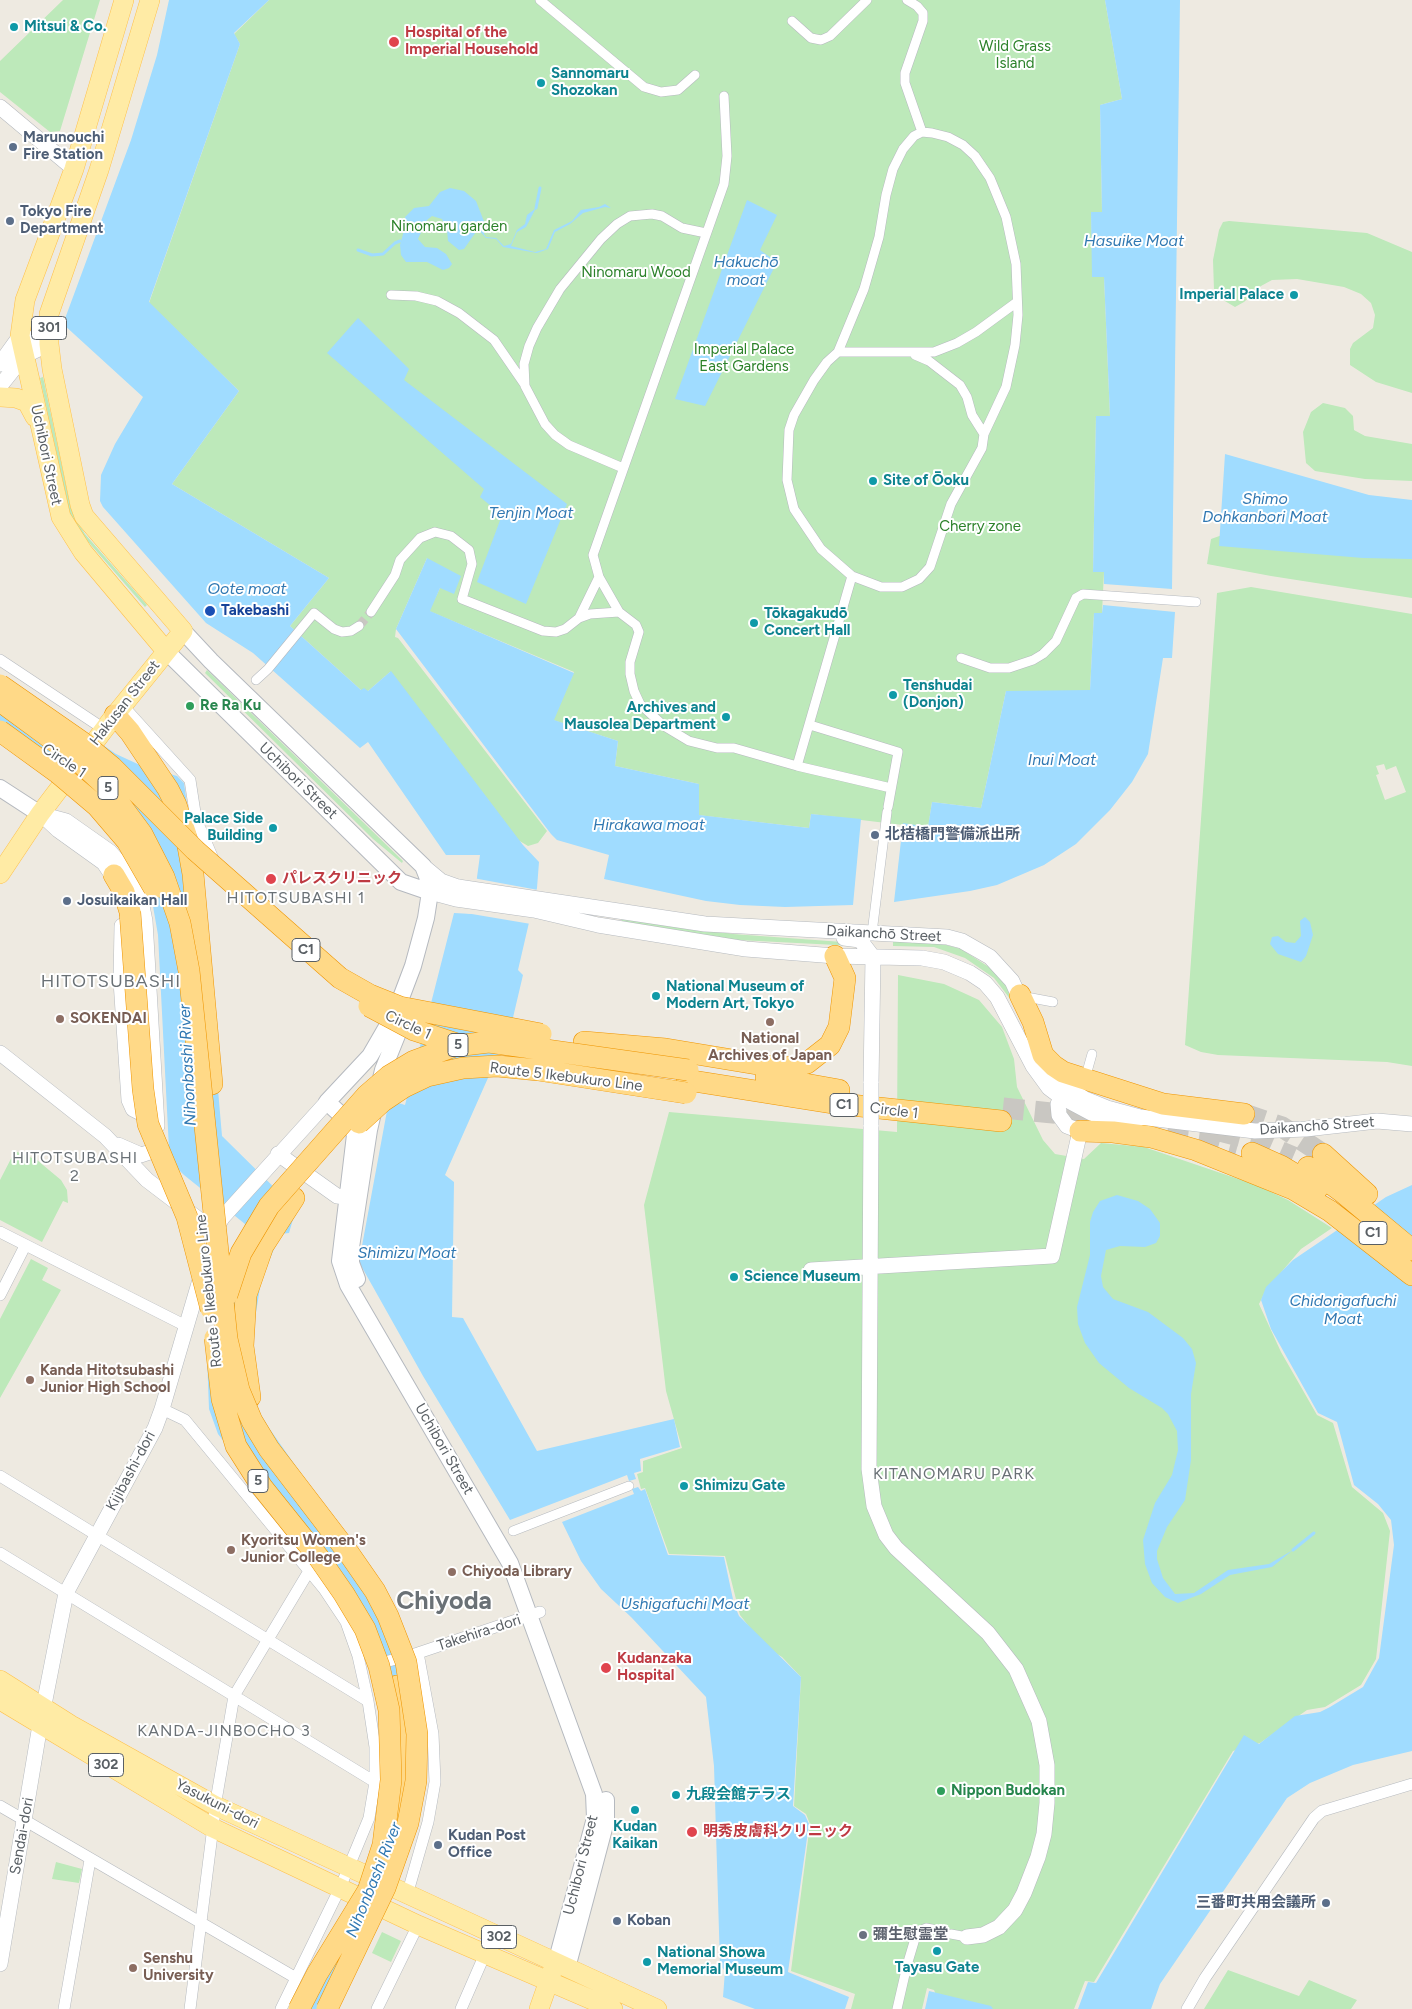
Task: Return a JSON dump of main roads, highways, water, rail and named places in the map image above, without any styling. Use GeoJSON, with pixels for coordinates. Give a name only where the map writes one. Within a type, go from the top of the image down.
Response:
{"type":"FeatureCollection","features":[{"type":"Feature","properties":{"kind":"highway","name":"Circle 1"},"geometry":{"type":"LineString","coordinates":[[0,685],[75,736],[112,766],[210,863],[316,958],[354,987],[385,1002],[415,1011],[584,1042],[689,1072]]}},
{"type":"Feature","properties":{"kind":"highway","name":"Route 5 Ikebukuro Line"},"geometry":{"type":"LineString","coordinates":[[0,701],[68,751],[108,788],[137,825],[164,877],[180,923],[189,971],[230,1356],[245,1406],[269,1449],[350,1555],[374,1591],[398,1638],[408,1670],[415,1710],[418,1758],[413,1803],[396,1862],[327,2009]]}},
{"type":"Feature","properties":{"kind":"highway","name":"Circle 1"},"geometry":{"type":"LineString","coordinates":[[0,716],[168,834],[330,977],[370,1007],[399,1023],[438,1039],[480,1050],[689,1072]]}},
{"type":"Feature","properties":{"kind":"highway"},"geometry":{"type":"LineString","coordinates":[[109,722],[131,734],[168,789],[176,805],[186,835],[193,874],[212,1084],[220,1208],[221,1274]]}},
{"type":"Feature","properties":{"kind":"highway","name":"Route 5 Ikebukuro Line"},"geometry":{"type":"LineString","coordinates":[[0,731],[58,772],[97,806],[115,826],[146,871],[163,910],[174,956],[181,1003],[211,1310],[222,1399],[236,1446],[262,1487],[344,1594],[364,1629],[379,1666],[389,1710],[392,1757],[388,1820],[357,1880],[312,2009]]}},
{"type":"Feature","properties":{"kind":"highway"},"geometry":{"type":"LineString","coordinates":[[114,875],[124,892],[130,912],[143,1089],[148,1124],[187,1217],[211,1310]]}},
{"type":"Feature","properties":{"kind":"highway"},"geometry":{"type":"LineString","coordinates":[[689,1072],[787,1068],[815,1059],[830,1045],[841,1017],[845,978],[835,956]]}},
{"type":"Feature","properties":{"kind":"highway"},"geometry":{"type":"LineString","coordinates":[[1020,995],[1033,1022],[1043,1055],[1047,1061],[1063,1072],[1072,1089],[1163,1104],[1244,1114]]}},
{"type":"Feature","properties":{"kind":"highway","name":"Route 5 Ikebukuro Line"},"geometry":{"type":"LineString","coordinates":[[357,1880],[394,1821],[402,1780],[404,1735],[397,1686],[384,1642],[363,1598],[268,1469],[237,1415],[225,1370],[223,1335],[226,1302],[235,1268],[258,1222],[295,1176],[372,1091],[396,1072],[423,1057],[455,1046],[495,1042],[689,1072],[839,1090]]}},
{"type":"Feature","properties":{"kind":"highway","name":"Route 5 Ikebukuro Line"},"geometry":{"type":"LineString","coordinates":[[312,1506],[270,1446],[253,1406],[244,1355],[244,1308],[253,1270],[270,1234],[294,1198],[342,1141],[373,1110],[398,1091],[426,1076],[463,1068],[497,1066],[523,1069],[689,1072],[769,1104],[895,1112]]}},
{"type":"Feature","properties":{"kind":"highway","name":"Circle 1"},"geometry":{"type":"LineString","coordinates":[[839,1090],[1002,1115],[895,1112]]}},
{"type":"Feature","properties":{"kind":"highway"},"geometry":{"type":"LineString","coordinates":[[1080,1131],[1113,1132],[1150,1137],[1196,1150],[1293,1189],[1339,1195],[1412,1275]]}},
{"type":"Feature","properties":{"kind":"highway","name":"C1"},"geometry":{"type":"LineString","coordinates":[[1252,1153],[1339,1195],[1412,1236]]}},
{"type":"Feature","properties":{"kind":"highway","name":"C1"},"geometry":{"type":"LineString","coordinates":[[1323,1154],[1339,1195],[1412,1267]]}},
{"type":"Feature","properties":{"kind":"highway","name":"C1"},"geometry":{"type":"LineString","coordinates":[[1293,1157],[1339,1195],[1412,1250]]}},
{"type":"Feature","properties":{"kind":"highway"},"geometry":{"type":"LineString","coordinates":[[337,2009],[382,1904],[396,1862]]}},
{"type":"Feature","properties":{"kind":"highway"},"geometry":{"type":"LineString","coordinates":[[299,2009],[357,1880]]}},
{"type":"Feature","properties":{"kind":"main road","name":"Uchibori Street"},"geometry":{"type":"LineString","coordinates":[[124,0],[74,168],[25,300],[20,336],[57,508],[71,536],[166,651],[401,882],[430,892]]}},
{"type":"Feature","properties":{"kind":"main road","name":"Uchibori Street"},"geometry":{"type":"LineString","coordinates":[[150,0],[99,170],[49,314],[49,344],[54,379],[80,505],[84,516],[210,662],[423,866],[428,876],[430,892],[426,918],[401,1013],[383,1070],[369,1130],[351,1247],[351,1264],[357,1279],[514,1550],[536,1614],[605,1792],[607,1806],[606,1821],[561,1965]]}},
{"type":"Feature","properties":{"kind":"main road","name":"301"},"geometry":{"type":"LineString","coordinates":[[0,397],[16,398],[27,402],[42,434]]}},
{"type":"Feature","properties":{"kind":"main road","name":"Hakusan Street"},"geometry":{"type":"LineString","coordinates":[[0,874],[40,814],[109,722],[183,631]]}},
{"type":"Feature","properties":{"kind":"main road"},"geometry":{"type":"LineString","coordinates":[[0,788],[40,814]]}},
{"type":"Feature","properties":{"kind":"main road","name":"Uchibori Street"},"geometry":{"type":"LineString","coordinates":[[401,1013],[370,1056],[327,1102],[350,1123],[355,1135],[339,1253],[344,1276],[497,1540],[536,1614]]}},
{"type":"Feature","properties":{"kind":"main road","name":"Yasukuni-dori"},"geometry":{"type":"LineString","coordinates":[[0,1680],[42,1717],[213,1828],[357,1880],[404,1893],[561,1965]]}},
{"type":"Feature","properties":{"kind":"main road","name":"302"},"geometry":{"type":"LineString","coordinates":[[0,1700],[42,1717]]}},
{"type":"Feature","properties":{"kind":"main road","name":"Yasukuni-dori"},"geometry":{"type":"LineString","coordinates":[[42,1717],[357,1880],[391,1913],[555,1983]]}},
{"type":"Feature","properties":{"kind":"main road"},"geometry":{"type":"LineString","coordinates":[[552,2009],[555,1983],[561,1965]]}},
{"type":"Feature","properties":{"kind":"main road","name":"302"},"geometry":{"type":"LineString","coordinates":[[561,1965],[657,2009]]}},
{"type":"Feature","properties":{"kind":"main road"},"geometry":{"type":"LineString","coordinates":[[539,2009],[555,1983]]}},
{"type":"Feature","properties":{"kind":"main road","name":"302"},"geometry":{"type":"LineString","coordinates":[[555,1983],[613,2009]]}},
{"type":"Feature","properties":{"kind":"water"},"geometry":{"type":"Polygon","coordinates":[[[169,0],[269,0],[234,33],[240,44],[149,302],[239,391],[172,484],[329,578],[290,626],[361,690],[364,688],[368,691],[391,671],[523,845],[539,862],[537,888],[518,970],[523,975],[511,1026],[445,1175],[454,1182],[452,1317],[463,1318],[537,1451],[674,1419],[680,1447],[640,1459],[641,1471],[634,1473],[636,1479],[629,1481],[627,1475],[510,1520],[423,1376],[359,1262],[389,1100],[405,1105],[454,913],[472,914],[480,855],[446,855],[368,742],[360,748],[253,653],[206,623],[103,507],[100,501],[101,475],[115,444],[143,397],[63,324],[131,140],[157,55],[169,0]]]}},
{"type":"Feature","properties":{"kind":"water","name":"Hasuike Moat"},"geometry":{"type":"Polygon","coordinates":[[[1105,0],[1180,0],[1172,589],[1104,584],[1104,572],[1093,572],[1096,416],[1110,416],[1104,277],[1092,277],[1091,212],[1102,212],[1100,105],[1122,99],[1105,0]]]}},
{"type":"Feature","properties":{"kind":"water"},"geometry":{"type":"Polygon","coordinates":[[[450,188],[464,191],[476,201],[485,224],[484,234],[486,237],[496,238],[504,246],[511,244],[517,230],[525,224],[527,215],[536,208],[526,227],[517,232],[511,246],[535,252],[546,249],[554,230],[572,221],[581,210],[605,204],[611,208],[605,207],[583,213],[570,224],[555,232],[548,249],[537,253],[503,247],[496,239],[486,238],[478,229],[464,249],[459,250],[448,241],[447,230],[442,219],[432,216],[427,220],[418,239],[425,247],[437,248],[446,254],[452,264],[449,268],[443,270],[427,262],[406,262],[401,255],[400,245],[405,227],[405,217],[414,208],[429,206],[440,192],[450,188]]]}},
{"type":"Feature","properties":{"kind":"water","name":"Hakuchō moat"},"geometry":{"type":"Polygon","coordinates":[[[747,200],[777,215],[760,250],[777,262],[705,406],[675,399],[747,200]]]}},
{"type":"Feature","properties":{"kind":"water","name":"Tenjin Moat"},"geometry":{"type":"Polygon","coordinates":[[[358,318],[409,369],[404,380],[567,504],[526,604],[477,582],[502,515],[480,497],[484,489],[327,353],[358,318]]]}},
{"type":"Feature","properties":{"kind":"water","name":"Shimo Dohkanbori Moat"},"geometry":{"type":"Polygon","coordinates":[[[1225,454],[1369,495],[1412,500],[1412,559],[1363,558],[1219,546],[1225,454]]]}},
{"type":"Feature","properties":{"kind":"water","name":"Hirakawa moat"},"geometry":{"type":"Polygon","coordinates":[[[427,558],[461,576],[454,594],[440,588],[430,611],[574,673],[554,720],[618,741],[615,766],[699,784],[699,815],[809,828],[811,814],[861,819],[853,905],[785,907],[740,905],[706,901],[604,879],[609,855],[557,840],[551,834],[396,629],[427,558]]]}},
{"type":"Feature","properties":{"kind":"water","name":"Inui Moat"},"geometry":{"type":"Polygon","coordinates":[[[1103,605],[1175,612],[1172,658],[1163,658],[1148,754],[1132,782],[1110,810],[1076,844],[1044,865],[997,885],[970,891],[894,902],[903,823],[928,827],[932,802],[981,808],[1006,691],[1090,690],[1094,613],[1102,613],[1103,605]]]}},
{"type":"Feature","properties":{"kind":"water","name":"Nihonbashi River"},"geometry":{"type":"Polygon","coordinates":[[[0,675],[116,754],[142,766],[177,776],[184,783],[204,927],[222,1136],[296,1209],[289,1233],[280,1234],[261,1281],[247,1392],[269,1428],[358,1555],[419,1706],[339,2009],[300,2009],[367,1866],[375,1838],[384,1785],[375,1669],[326,1574],[218,1434],[209,1409],[207,1356],[245,1224],[184,1175],[177,1168],[169,1149],[158,935],[150,889],[105,817],[0,742],[0,675]]]}},
{"type":"Feature","properties":{"kind":"water"},"geometry":{"type":"Polygon","coordinates":[[[1305,917],[1310,922],[1313,935],[1306,956],[1301,962],[1278,954],[1270,944],[1272,937],[1278,936],[1286,942],[1295,943],[1301,936],[1300,921],[1305,917]]]}},
{"type":"Feature","properties":{"kind":"water","name":"Chidorigafuchi Moat"},"geometry":{"type":"Polygon","coordinates":[[[1412,1185],[1412,1751],[1353,1765],[1310,1783],[1287,1798],[1160,1984],[1151,2009],[1078,2009],[1088,1982],[1096,1983],[1244,1735],[1259,1744],[1295,1716],[1320,1712],[1330,1707],[1363,1687],[1379,1658],[1394,1545],[1391,1520],[1378,1504],[1354,1485],[1337,1422],[1318,1413],[1271,1329],[1261,1300],[1266,1287],[1293,1260],[1386,1197],[1412,1185]]]}},
{"type":"Feature","properties":{"kind":"water"},"geometry":{"type":"Polygon","coordinates":[[[1117,1195],[1138,1201],[1150,1209],[1160,1223],[1160,1236],[1156,1243],[1145,1247],[1120,1246],[1106,1250],[1101,1276],[1103,1287],[1113,1299],[1148,1312],[1183,1338],[1192,1349],[1196,1363],[1191,1394],[1191,1460],[1185,1500],[1167,1527],[1157,1551],[1157,1559],[1163,1578],[1175,1594],[1194,1593],[1228,1570],[1269,1564],[1293,1550],[1272,1567],[1230,1575],[1201,1594],[1178,1603],[1165,1597],[1152,1583],[1145,1564],[1143,1540],[1155,1503],[1172,1475],[1178,1450],[1177,1431],[1168,1414],[1162,1408],[1129,1388],[1099,1363],[1085,1343],[1078,1324],[1077,1307],[1090,1255],[1090,1222],[1093,1212],[1100,1201],[1117,1195]]]}},
{"type":"Feature","properties":{"kind":"water","name":"Ushigafuchi Moat"},"geometry":{"type":"Polygon","coordinates":[[[638,1487],[641,1491],[645,1489],[668,1555],[724,1557],[734,1604],[739,1616],[801,1677],[793,1806],[805,1815],[809,1824],[788,1972],[849,1997],[845,2009],[755,2009],[723,1997],[725,1971],[720,1965],[714,1766],[706,1697],[631,1617],[601,1589],[581,1561],[562,1522],[634,1494],[632,1489],[638,1487]]]}},
{"type":"Feature","properties":{"kind":"water"},"geometry":{"type":"Polygon","coordinates":[[[929,1991],[991,2006],[993,2009],[925,2009],[929,1991]]]}},
{"type":"Feature","properties":{"kind":"waterway"},"geometry":{"type":"LineString","coordinates":[[536,208],[540,188]]}},
{"type":"Feature","properties":{"kind":"waterway"},"geometry":{"type":"LineString","coordinates":[[358,250],[372,255],[383,254],[400,241]]}},
{"type":"Feature","properties":{"kind":"waterway"},"geometry":{"type":"LineString","coordinates":[[1293,1550],[1314,1533]]}},
{"type":"Feature","properties":{"kind":"tunnel"},"geometry":{"type":"LineString","coordinates":[[359,626],[371,612]]}},
{"type":"Feature","properties":{"kind":"tunnel"},"geometry":{"type":"LineString","coordinates":[[1003,1108],[1110,1119]]}},
{"type":"Feature","properties":{"kind":"tunnel"},"geometry":{"type":"LineString","coordinates":[[1244,1114],[1282,1127],[1323,1154]]}},
{"type":"Feature","properties":{"kind":"tunnel"},"geometry":{"type":"LineString","coordinates":[[1220,1131],[1254,1140],[1293,1157]]}},
{"type":"Feature","properties":{"kind":"tunnel"},"geometry":{"type":"LineString","coordinates":[[1167,1135],[1211,1141],[1237,1148]]}},
{"type":"Feature","properties":{"kind":"tunnel"},"geometry":{"type":"LineString","coordinates":[[932,1929],[951,1934]]}},
{"type":"Feature","properties":{"kind":"place","name":"Mitsui & Co."},"geometry":{"type":"Point","coordinates":[14,27]}},
{"type":"Feature","properties":{"kind":"place","name":"Hospital of the Imperial Household"},"geometry":{"type":"Point","coordinates":[394,42]}},
{"type":"Feature","properties":{"kind":"place","name":"Sannomaru Shozokan"},"geometry":{"type":"Point","coordinates":[541,83]}},
{"type":"Feature","properties":{"kind":"place","name":"Marunouchi Fire Station"},"geometry":{"type":"Point","coordinates":[13,147]}},
{"type":"Feature","properties":{"kind":"place","name":"Tokyo Fire Department"},"geometry":{"type":"Point","coordinates":[10,221]}},
{"type":"Feature","properties":{"kind":"place","name":"Imperial Palace"},"geometry":{"type":"Point","coordinates":[1294,295]}},
{"type":"Feature","properties":{"kind":"place","name":"Site of Ōoku"},"geometry":{"type":"Point","coordinates":[873,481]}},
{"type":"Feature","properties":{"kind":"place","name":"Takebashi"},"geometry":{"type":"Point","coordinates":[210,611]}},
{"type":"Feature","properties":{"kind":"place","name":"Tōkagakudō Concert Hall"},"geometry":{"type":"Point","coordinates":[754,623]}},
{"type":"Feature","properties":{"kind":"place","name":"Tenshudai (Donjon)"},"geometry":{"type":"Point","coordinates":[893,695]}},
{"type":"Feature","properties":{"kind":"place","name":"Re Ra Ku"},"geometry":{"type":"Point","coordinates":[190,706]}},
{"type":"Feature","properties":{"kind":"place","name":"Archives and Mausolea Department"},"geometry":{"type":"Point","coordinates":[726,717]}},
{"type":"Feature","properties":{"kind":"place","name":"Palace Side Building"},"geometry":{"type":"Point","coordinates":[273,828]}},
{"type":"Feature","properties":{"kind":"place","name":"北桔橋門警備派出所"},"geometry":{"type":"Point","coordinates":[875,835]}},
{"type":"Feature","properties":{"kind":"place","name":"パレスクリニック"},"geometry":{"type":"Point","coordinates":[271,879]}},
{"type":"Feature","properties":{"kind":"place","name":"Josuikaikan Hall"},"geometry":{"type":"Point","coordinates":[67,901]}},
{"type":"Feature","properties":{"kind":"place","name":"National Museum of Modern Art, Tokyo"},"geometry":{"type":"Point","coordinates":[656,996]}},
{"type":"Feature","properties":{"kind":"place","name":"SOKENDAI"},"geometry":{"type":"Point","coordinates":[60,1019]}},
{"type":"Feature","properties":{"kind":"place","name":"National Archives of Japan"},"geometry":{"type":"Point","coordinates":[770,1022]}},
{"type":"Feature","properties":{"kind":"place","name":"Science Museum"},"geometry":{"type":"Point","coordinates":[734,1277]}},
{"type":"Feature","properties":{"kind":"place","name":"Kanda Hitotsubashi Junior High School"},"geometry":{"type":"Point","coordinates":[30,1380]}},
{"type":"Feature","properties":{"kind":"place","name":"Shimizu Gate"},"geometry":{"type":"Point","coordinates":[684,1486]}},
{"type":"Feature","properties":{"kind":"place","name":"Kyoritsu Women's Junior College"},"geometry":{"type":"Point","coordinates":[231,1550]}},
{"type":"Feature","properties":{"kind":"place","name":"Chiyoda Library"},"geometry":{"type":"Point","coordinates":[452,1572]}},
{"type":"Feature","properties":{"kind":"place","name":"Kudanzaka Hospital"},"geometry":{"type":"Point","coordinates":[606,1668]}},
{"type":"Feature","properties":{"kind":"place","name":"Nippon Budokan"},"geometry":{"type":"Point","coordinates":[941,1791]}},
{"type":"Feature","properties":{"kind":"place","name":"九段会館テラス"},"geometry":{"type":"Point","coordinates":[676,1795]}},
{"type":"Feature","properties":{"kind":"place","name":"Kudan Kaikan"},"geometry":{"type":"Point","coordinates":[635,1810]}},
{"type":"Feature","properties":{"kind":"place","name":"明秀皮膚科クリニック"},"geometry":{"type":"Point","coordinates":[692,1832]}},
{"type":"Feature","properties":{"kind":"place","name":"Kudan Post Office"},"geometry":{"type":"Point","coordinates":[438,1845]}},
{"type":"Feature","properties":{"kind":"place","name":"三番町共用会議所"},"geometry":{"type":"Point","coordinates":[1326,1903]}},
{"type":"Feature","properties":{"kind":"place","name":"Koban"},"geometry":{"type":"Point","coordinates":[617,1921]}},
{"type":"Feature","properties":{"kind":"place","name":"彌生慰霊堂"},"geometry":{"type":"Point","coordinates":[863,1935]}},
{"type":"Feature","properties":{"kind":"place","name":"Tayasu Gate"},"geometry":{"type":"Point","coordinates":[937,1951]}},
{"type":"Feature","properties":{"kind":"place","name":"National Showa Memorial Museum"},"geometry":{"type":"Point","coordinates":[647,1962]}},
{"type":"Feature","properties":{"kind":"place","name":"Senshu University"},"geometry":{"type":"Point","coordinates":[133,1968]}},
{"type":"Feature","properties":{"kind":"district","name":"HITOTSUBASHI 1"},"geometry":{"type":"Point","coordinates":[296,898]}},
{"type":"Feature","properties":{"kind":"district","name":"HITOTSUBASHI"},"geometry":{"type":"Point","coordinates":[111,982]}},
{"type":"Feature","properties":{"kind":"district","name":"HITOTSUBASHI 2"},"geometry":{"type":"Point","coordinates":[75,1167]}},
{"type":"Feature","properties":{"kind":"district","name":"KITANOMARU PARK"},"geometry":{"type":"Point","coordinates":[954,1474]}},
{"type":"Feature","properties":{"kind":"district","name":"Chiyoda"},"geometry":{"type":"Point","coordinates":[444,1602]}},
{"type":"Feature","properties":{"kind":"district","name":"KANDA-JINBOCHO 3"},"geometry":{"type":"Point","coordinates":[224,1731]}},
{"type":"Feature","properties":{"kind":"park label","name":"Wild Grass Island"},"geometry":{"type":"Point","coordinates":[1015,56]}},
{"type":"Feature","properties":{"kind":"park label","name":"Ninomaru garden"},"geometry":{"type":"Point","coordinates":[449,227]}},
{"type":"Feature","properties":{"kind":"park label","name":"Ninomaru Wood"},"geometry":{"type":"Point","coordinates":[636,273]}},
{"type":"Feature","properties":{"kind":"park label","name":"Imperial Palace East Gardens"},"geometry":{"type":"Point","coordinates":[744,358]}},
{"type":"Feature","properties":{"kind":"park label","name":"Cherry zone"},"geometry":{"type":"Point","coordinates":[980,527]}},
{"type":"Feature","properties":{"kind":"water label","name":"Oote moat"},"geometry":{"type":"Point","coordinates":[247,589]}},
{"type":"Feature","properties":{"kind":"water label","name":"Shimizu Moat"},"geometry":{"type":"Point","coordinates":[407,1253]}}]}
